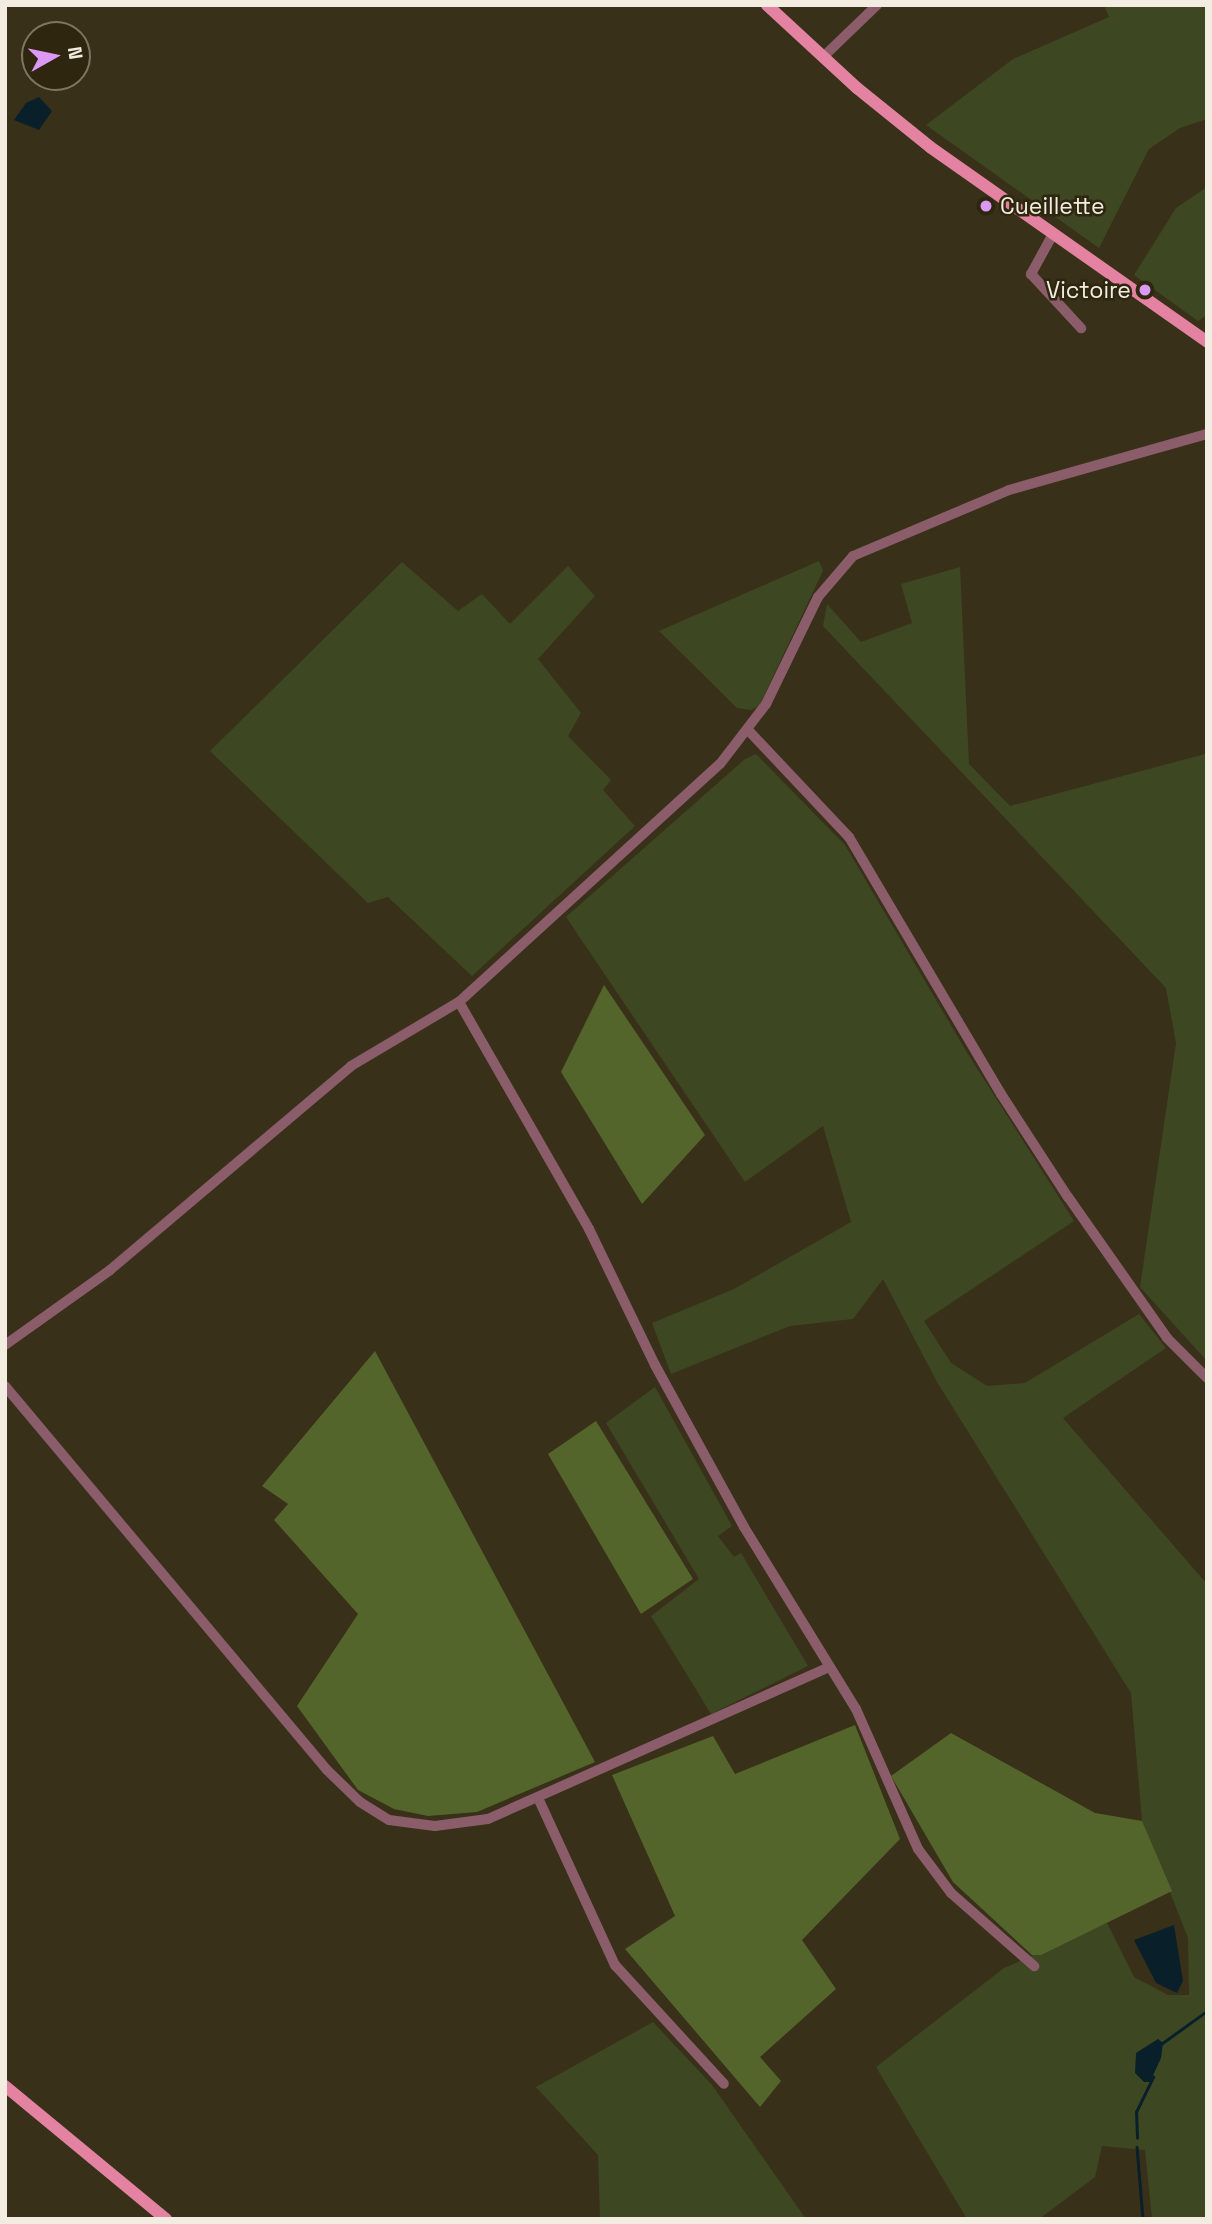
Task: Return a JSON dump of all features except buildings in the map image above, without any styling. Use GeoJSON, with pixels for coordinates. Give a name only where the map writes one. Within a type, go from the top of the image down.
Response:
{"type":"FeatureCollection","features":[{"type":"Feature","properties":{"kind":"main road"},"geometry":{"type":"LineString","coordinates":[[767,5],[823,57],[930,147],[1207,344]]}},
{"type":"Feature","properties":{"kind":"main road"},"geometry":{"type":"LineString","coordinates":[[5,2086],[166,2219]]}},
{"type":"Feature","properties":{"kind":"street"},"geometry":{"type":"LineString","coordinates":[[823,57],[877,5]]}},
{"type":"Feature","properties":{"kind":"street"},"geometry":{"type":"LineString","coordinates":[[1053,234],[1031,274],[1081,328]]}},
{"type":"Feature","properties":{"kind":"street"},"geometry":{"type":"LineString","coordinates":[[5,1345],[110,1270],[351,1066],[459,1002],[720,764],[749,731],[818,597],[853,556],[1009,490],[1207,434]]}},
{"type":"Feature","properties":{"kind":"street"},"geometry":{"type":"LineString","coordinates":[[749,731],[849,837],[1001,1094],[1068,1197],[1167,1338],[1207,1378]]}},
{"type":"Feature","properties":{"kind":"street"},"geometry":{"type":"LineString","coordinates":[[459,1002],[589,1229],[655,1365],[744,1527],[856,1709],[918,1849],[951,1893],[1034,1966]]}},
{"type":"Feature","properties":{"kind":"street"},"geometry":{"type":"LineString","coordinates":[[5,1386],[360,1802],[398,1823],[449,1826],[488,1819],[540,1800],[829,1667]]}},
{"type":"Feature","properties":{"kind":"street"},"geometry":{"type":"LineString","coordinates":[[540,1800],[615,1965],[724,2084]]}},
{"type":"Feature","properties":{"kind":"green space"},"geometry":{"type":"Polygon","coordinates":[[[1104,5],[1207,5],[1207,119],[1180,128],[1149,149],[1099,248],[926,125],[1013,59],[1109,17],[1104,5]]]}},
{"type":"Feature","properties":{"kind":"green space"},"geometry":{"type":"Polygon","coordinates":[[[1207,187],[1207,315],[1198,321],[1134,275],[1176,208],[1207,187]]]}},
{"type":"Feature","properties":{"kind":"green space"},"geometry":{"type":"Polygon","coordinates":[[[819,561],[823,571],[759,706],[751,710],[737,708],[659,631],[819,561]]]}},
{"type":"Feature","properties":{"kind":"green space"},"geometry":{"type":"Polygon","coordinates":[[[402,562],[458,611],[482,594],[510,624],[568,566],[595,596],[538,659],[581,713],[568,736],[611,780],[603,790],[635,826],[472,976],[388,897],[368,903],[210,751],[402,562]]]}},
{"type":"Feature","properties":{"kind":"green space"},"geometry":{"type":"Polygon","coordinates":[[[960,567],[969,764],[1010,806],[1205,754],[1207,1361],[1140,1287],[1176,1043],[1166,988],[823,626],[827,604],[861,642],[912,623],[901,584],[960,567]]]}},
{"type":"Feature","properties":{"kind":"green space"},"geometry":{"type":"Polygon","coordinates":[[[756,754],[845,845],[966,1051],[1074,1221],[924,1321],[951,1363],[987,1386],[1025,1383],[1139,1314],[1166,1348],[1063,1418],[1207,1584],[1207,2219],[1152,2219],[1145,2150],[1102,2146],[1095,2177],[1039,2219],[967,2219],[876,2067],[1004,1968],[1107,1923],[1134,1977],[1168,1995],[1189,1995],[1188,1938],[1142,1821],[1131,1693],[937,1382],[883,1279],[853,1319],[790,1326],[671,1374],[652,1323],[734,1289],[851,1222],[823,1126],[745,1182],[566,917],[745,759],[756,754]]]}},
{"type":"Feature","properties":{"kind":"green space"},"geometry":{"type":"Polygon","coordinates":[[[604,985],[705,1135],[642,1204],[561,1072],[604,985]]]}},
{"type":"Feature","properties":{"kind":"green space"},"geometry":{"type":"Polygon","coordinates":[[[375,1351],[595,1762],[477,1812],[428,1816],[394,1809],[358,1790],[297,1706],[358,1614],[274,1520],[288,1504],[262,1486],[375,1351]]]}},
{"type":"Feature","properties":{"kind":"green space"},"geometry":{"type":"Polygon","coordinates":[[[655,1387],[732,1526],[718,1536],[734,1557],[741,1553],[808,1666],[711,1714],[651,1616],[699,1579],[606,1423],[655,1387]]]}},
{"type":"Feature","properties":{"kind":"green space"},"geometry":{"type":"Polygon","coordinates":[[[596,1421],[693,1579],[641,1614],[548,1454],[596,1421]]]}},
{"type":"Feature","properties":{"kind":"green space"},"geometry":{"type":"Polygon","coordinates":[[[855,1725],[900,1839],[802,1940],[836,1989],[760,2057],[781,2081],[760,2107],[625,1949],[675,1916],[612,1775],[713,1736],[735,1774],[855,1725]]]}},
{"type":"Feature","properties":{"kind":"green space"},"geometry":{"type":"Polygon","coordinates":[[[951,1733],[1095,1813],[1142,1821],[1172,1891],[1041,1955],[1032,1955],[953,1882],[891,1776],[951,1733]]]}},
{"type":"Feature","properties":{"kind":"green space"},"geometry":{"type":"Polygon","coordinates":[[[653,2022],[712,2085],[806,2219],[600,2219],[598,2155],[536,2087],[653,2022]]]}},
{"type":"Feature","properties":{"kind":"water"},"geometry":{"type":"Polygon","coordinates":[[[39,97],[52,111],[39,130],[14,120],[26,103],[39,97]]]}},
{"type":"Feature","properties":{"kind":"water"},"geometry":{"type":"Polygon","coordinates":[[[1174,1925],[1183,1981],[1177,1993],[1156,1983],[1134,1940],[1174,1925]]]}},
{"type":"Feature","properties":{"kind":"water"},"geometry":{"type":"Polygon","coordinates":[[[1158,2039],[1163,2043],[1161,2058],[1150,2082],[1144,2082],[1135,2073],[1136,2053],[1158,2039]]]}},
{"type":"Feature","properties":{"kind":"waterway"},"geometry":{"type":"LineString","coordinates":[[1161,2044],[1207,2011]]}},
{"type":"Feature","properties":{"kind":"waterway"},"geometry":{"type":"LineString","coordinates":[[1137,2138],[1136,2112],[1153,2077]]}},
{"type":"Feature","properties":{"kind":"waterway"},"geometry":{"type":"LineString","coordinates":[[1137,2147],[1143,2219]]}},
{"type":"Feature","properties":{"kind":"place","name":"Cueillette"},"geometry":{"type":"Point","coordinates":[986,206]}},
{"type":"Feature","properties":{"kind":"place","name":"Victoire"},"geometry":{"type":"Point","coordinates":[1145,290]}}]}
